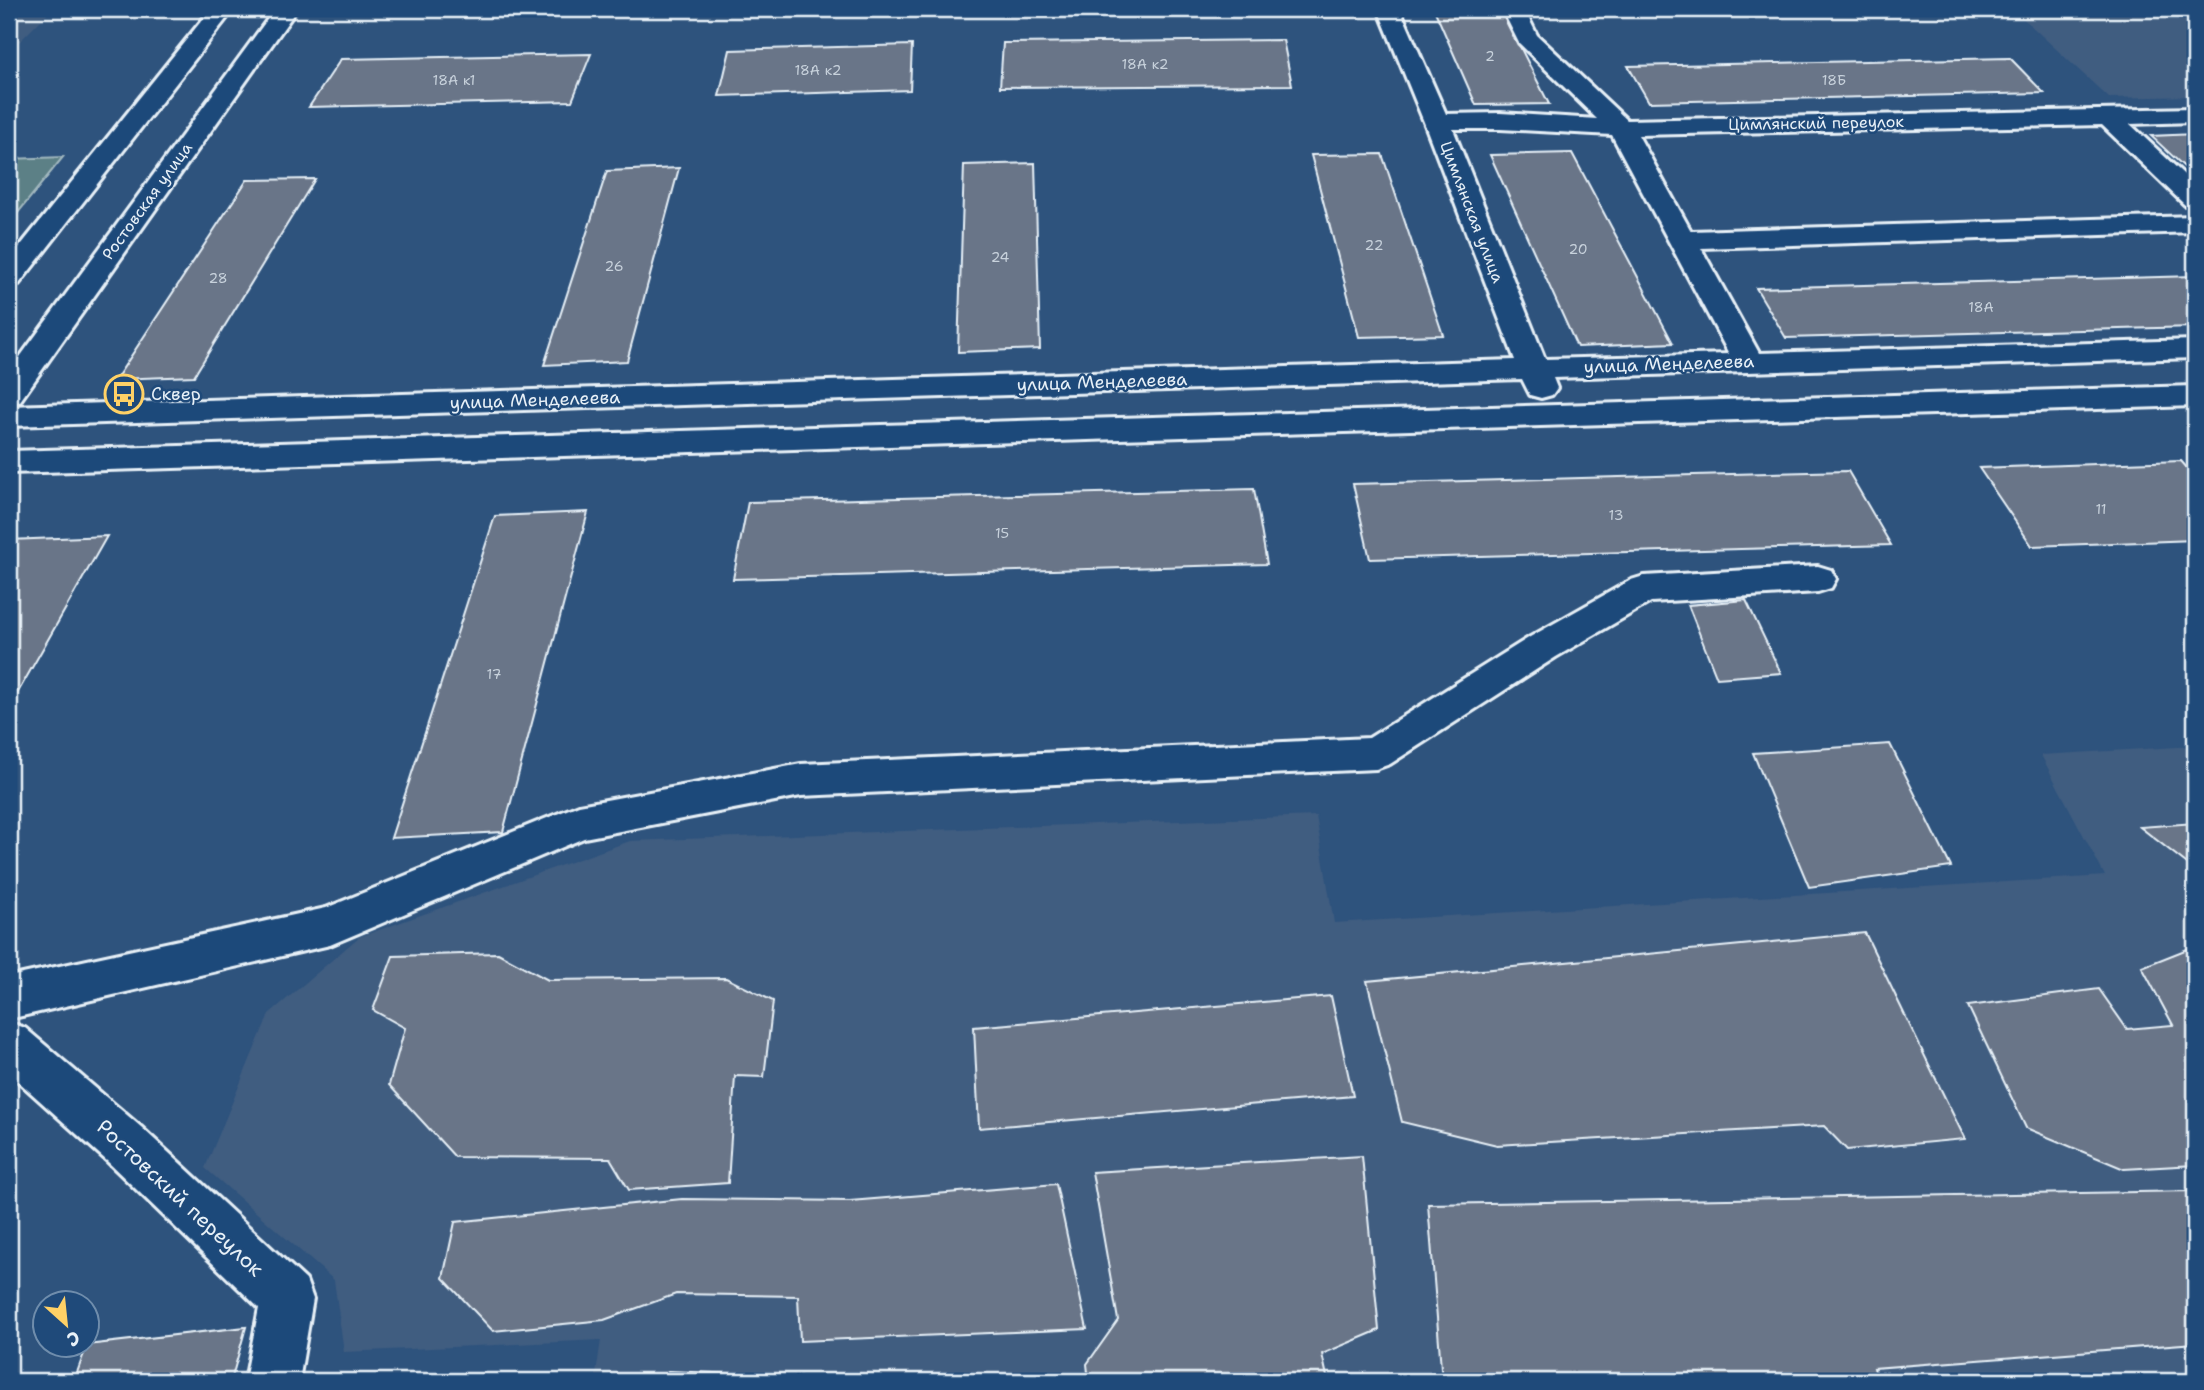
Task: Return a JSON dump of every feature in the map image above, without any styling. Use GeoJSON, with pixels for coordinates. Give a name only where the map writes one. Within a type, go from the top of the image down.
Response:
{"type":"FeatureCollection","features":[{"type":"Feature","properties":{"kind":"street"},"geometry":{"type":"LineString","coordinates":[[9,278],[223,9]]}},
{"type":"Feature","properties":{"kind":"street","name":"Ростовская улица"},"geometry":{"type":"LineString","coordinates":[[9,394],[286,9]]}},
{"type":"Feature","properties":{"kind":"street","name":"Цимлянская улица"},"geometry":{"type":"LineString","coordinates":[[1389,9],[1437,122],[1532,368],[1555,415]]}},
{"type":"Feature","properties":{"kind":"street"},"geometry":{"type":"LineString","coordinates":[[1513,9],[1527,38],[1621,128],[1749,362]]}},
{"type":"Feature","properties":{"kind":"street","name":"Цимлянский переулок"},"geometry":{"type":"LineString","coordinates":[[1437,122],[1500,121],[1621,128],[2195,115]]}},
{"type":"Feature","properties":{"kind":"street"},"geometry":{"type":"LineString","coordinates":[[2107,116],[2195,199]]}},
{"type":"Feature","properties":{"kind":"street"},"geometry":{"type":"LineString","coordinates":[[1682,240],[2195,224]]}},
{"type":"Feature","properties":{"kind":"street","name":"улица Менделеева"},"geometry":{"type":"LineString","coordinates":[[9,415],[2195,349]]}},
{"type":"Feature","properties":{"kind":"street"},"geometry":{"type":"LineString","coordinates":[[9,462],[2195,396]]}},
{"type":"Feature","properties":{"kind":"street"},"geometry":{"type":"LineString","coordinates":[[9,998],[330,926],[579,822],[801,780],[1376,753],[1543,647],[1644,589],[1818,579]]}},
{"type":"Feature","properties":{"kind":"street","name":"Ростовский переулок"},"geometry":{"type":"LineString","coordinates":[[9,1043],[124,1144],[287,1299],[272,1381]]}},
{"type":"Feature","properties":{"kind":"shaded area"},"geometry":{"type":"Polygon","coordinates":[[[9,9],[52,9],[9,52],[9,9]]]}},
{"type":"Feature","properties":{"kind":"shaded area"},"geometry":{"type":"Polygon","coordinates":[[[2013,9],[2195,9],[2195,96],[2109,98],[2013,9]]]}},
{"type":"Feature","properties":{"kind":"shaded area"},"geometry":{"type":"Polygon","coordinates":[[[2195,746],[2195,1381],[595,1381],[601,1340],[344,1352],[334,1280],[205,1168],[269,1014],[359,937],[630,841],[1316,816],[1334,923],[2105,876],[2041,755],[2195,746]]]}},
{"type":"Feature","properties":{"kind":"green space"},"geometry":{"type":"Polygon","coordinates":[[[63,157],[9,224],[9,159],[63,157]]]}},
{"type":"Feature","properties":{"kind":"building"},"geometry":{"type":"Polygon","coordinates":[[[1434,9],[1501,9],[1549,104],[1476,105],[1434,9]]]}},
{"type":"Feature","properties":{"kind":"building"},"geometry":{"type":"Polygon","coordinates":[[[1283,40],[1292,85],[1000,87],[1003,43],[1283,40]]]}},
{"type":"Feature","properties":{"kind":"building"},"geometry":{"type":"Polygon","coordinates":[[[912,45],[910,90],[719,96],[730,50],[912,45]]]}},
{"type":"Feature","properties":{"kind":"building"},"geometry":{"type":"Polygon","coordinates":[[[591,54],[572,101],[309,107],[341,59],[591,54]]]}},
{"type":"Feature","properties":{"kind":"building"},"geometry":{"type":"Polygon","coordinates":[[[2010,58],[2044,93],[1649,102],[1628,66],[2010,58]]]}},
{"type":"Feature","properties":{"kind":"building"},"geometry":{"type":"Polygon","coordinates":[[[2195,134],[2195,177],[2151,136],[2195,134]]]}},
{"type":"Feature","properties":{"kind":"building"},"geometry":{"type":"Polygon","coordinates":[[[1572,153],[1673,343],[1577,347],[1490,155],[1572,153]]]}},
{"type":"Feature","properties":{"kind":"building"},"geometry":{"type":"Polygon","coordinates":[[[1382,154],[1443,335],[1359,337],[1311,155],[1382,154]]]}},
{"type":"Feature","properties":{"kind":"building"},"geometry":{"type":"Polygon","coordinates":[[[1035,163],[1040,349],[958,352],[964,165],[1035,163]]]}},
{"type":"Feature","properties":{"kind":"building"},"geometry":{"type":"Polygon","coordinates":[[[679,168],[627,361],[544,365],[607,171],[679,168]]]}},
{"type":"Feature","properties":{"kind":"building"},"geometry":{"type":"Polygon","coordinates":[[[315,179],[194,376],[116,379],[247,180],[315,179]]]}},
{"type":"Feature","properties":{"kind":"building"},"geometry":{"type":"Polygon","coordinates":[[[2195,276],[2195,327],[1786,338],[1756,288],[2195,276]]]}},
{"type":"Feature","properties":{"kind":"building"},"geometry":{"type":"Polygon","coordinates":[[[2181,461],[2195,477],[2195,540],[2032,546],[1979,468],[2181,461]]]}},
{"type":"Feature","properties":{"kind":"building"},"geometry":{"type":"Polygon","coordinates":[[[1848,471],[1891,545],[1370,559],[1353,484],[1848,471]]]}},
{"type":"Feature","properties":{"kind":"building"},"geometry":{"type":"Polygon","coordinates":[[[1254,489],[1267,564],[733,579],[748,502],[1254,489]]]}},
{"type":"Feature","properties":{"kind":"building"},"geometry":{"type":"Polygon","coordinates":[[[588,512],[503,832],[391,838],[495,516],[588,512]]]}},
{"type":"Feature","properties":{"kind":"building"},"geometry":{"type":"Polygon","coordinates":[[[107,536],[9,708],[9,540],[107,536]]]}},
{"type":"Feature","properties":{"kind":"building"},"geometry":{"type":"Polygon","coordinates":[[[1746,600],[1781,673],[1717,678],[1688,605],[1746,600]]]}},
{"type":"Feature","properties":{"kind":"building"},"geometry":{"type":"Polygon","coordinates":[[[1890,744],[1951,867],[1809,887],[1753,753],[1890,744]]]}},
{"type":"Feature","properties":{"kind":"building"},"geometry":{"type":"Polygon","coordinates":[[[2195,823],[2195,870],[2140,827],[2195,823]]]}},
{"type":"Feature","properties":{"kind":"building"},"geometry":{"type":"Polygon","coordinates":[[[1865,933],[1965,1139],[1847,1150],[1824,1126],[1497,1145],[1402,1122],[1367,981],[1865,933]]]}},
{"type":"Feature","properties":{"kind":"building"},"geometry":{"type":"Polygon","coordinates":[[[2195,946],[2195,1165],[2124,1169],[2026,1128],[1968,1006],[2099,989],[2127,1029],[2173,1025],[2142,967],[2195,946]]]}},
{"type":"Feature","properties":{"kind":"building"},"geometry":{"type":"Polygon","coordinates":[[[498,953],[548,980],[726,978],[773,1001],[764,1077],[735,1076],[728,1183],[629,1190],[610,1158],[455,1157],[389,1085],[405,1028],[373,1010],[393,956],[498,953]]]}},
{"type":"Feature","properties":{"kind":"building"},"geometry":{"type":"Polygon","coordinates":[[[1331,996],[1353,1096],[979,1128],[974,1027],[1331,996]]]}},
{"type":"Feature","properties":{"kind":"building"},"geometry":{"type":"Polygon","coordinates":[[[1362,1156],[1379,1330],[1322,1354],[1328,1381],[1089,1381],[1087,1364],[1118,1320],[1092,1172],[1362,1156]]]}},
{"type":"Feature","properties":{"kind":"building"},"geometry":{"type":"Polygon","coordinates":[[[1056,1184],[1087,1329],[800,1341],[798,1296],[676,1294],[604,1320],[493,1331],[443,1278],[455,1222],[682,1199],[850,1201],[1056,1184]]]}},
{"type":"Feature","properties":{"kind":"building"},"geometry":{"type":"Polygon","coordinates":[[[2195,1191],[2195,1343],[1874,1368],[1878,1381],[1442,1381],[1428,1204],[2195,1191]]]}},
{"type":"Feature","properties":{"kind":"building"},"geometry":{"type":"Polygon","coordinates":[[[246,1327],[231,1381],[74,1381],[82,1358],[102,1358],[102,1343],[246,1327]]]}},
{"type":"Feature","properties":{"kind":"building"},"geometry":{"type":"Polygon","coordinates":[[[668,1371],[894,1381],[666,1381],[668,1371]]]}},
{"type":"Feature","properties":{"kind":"place","name":"Сквер"},"geometry":{"type":"Point","coordinates":[124,394]}}]}
